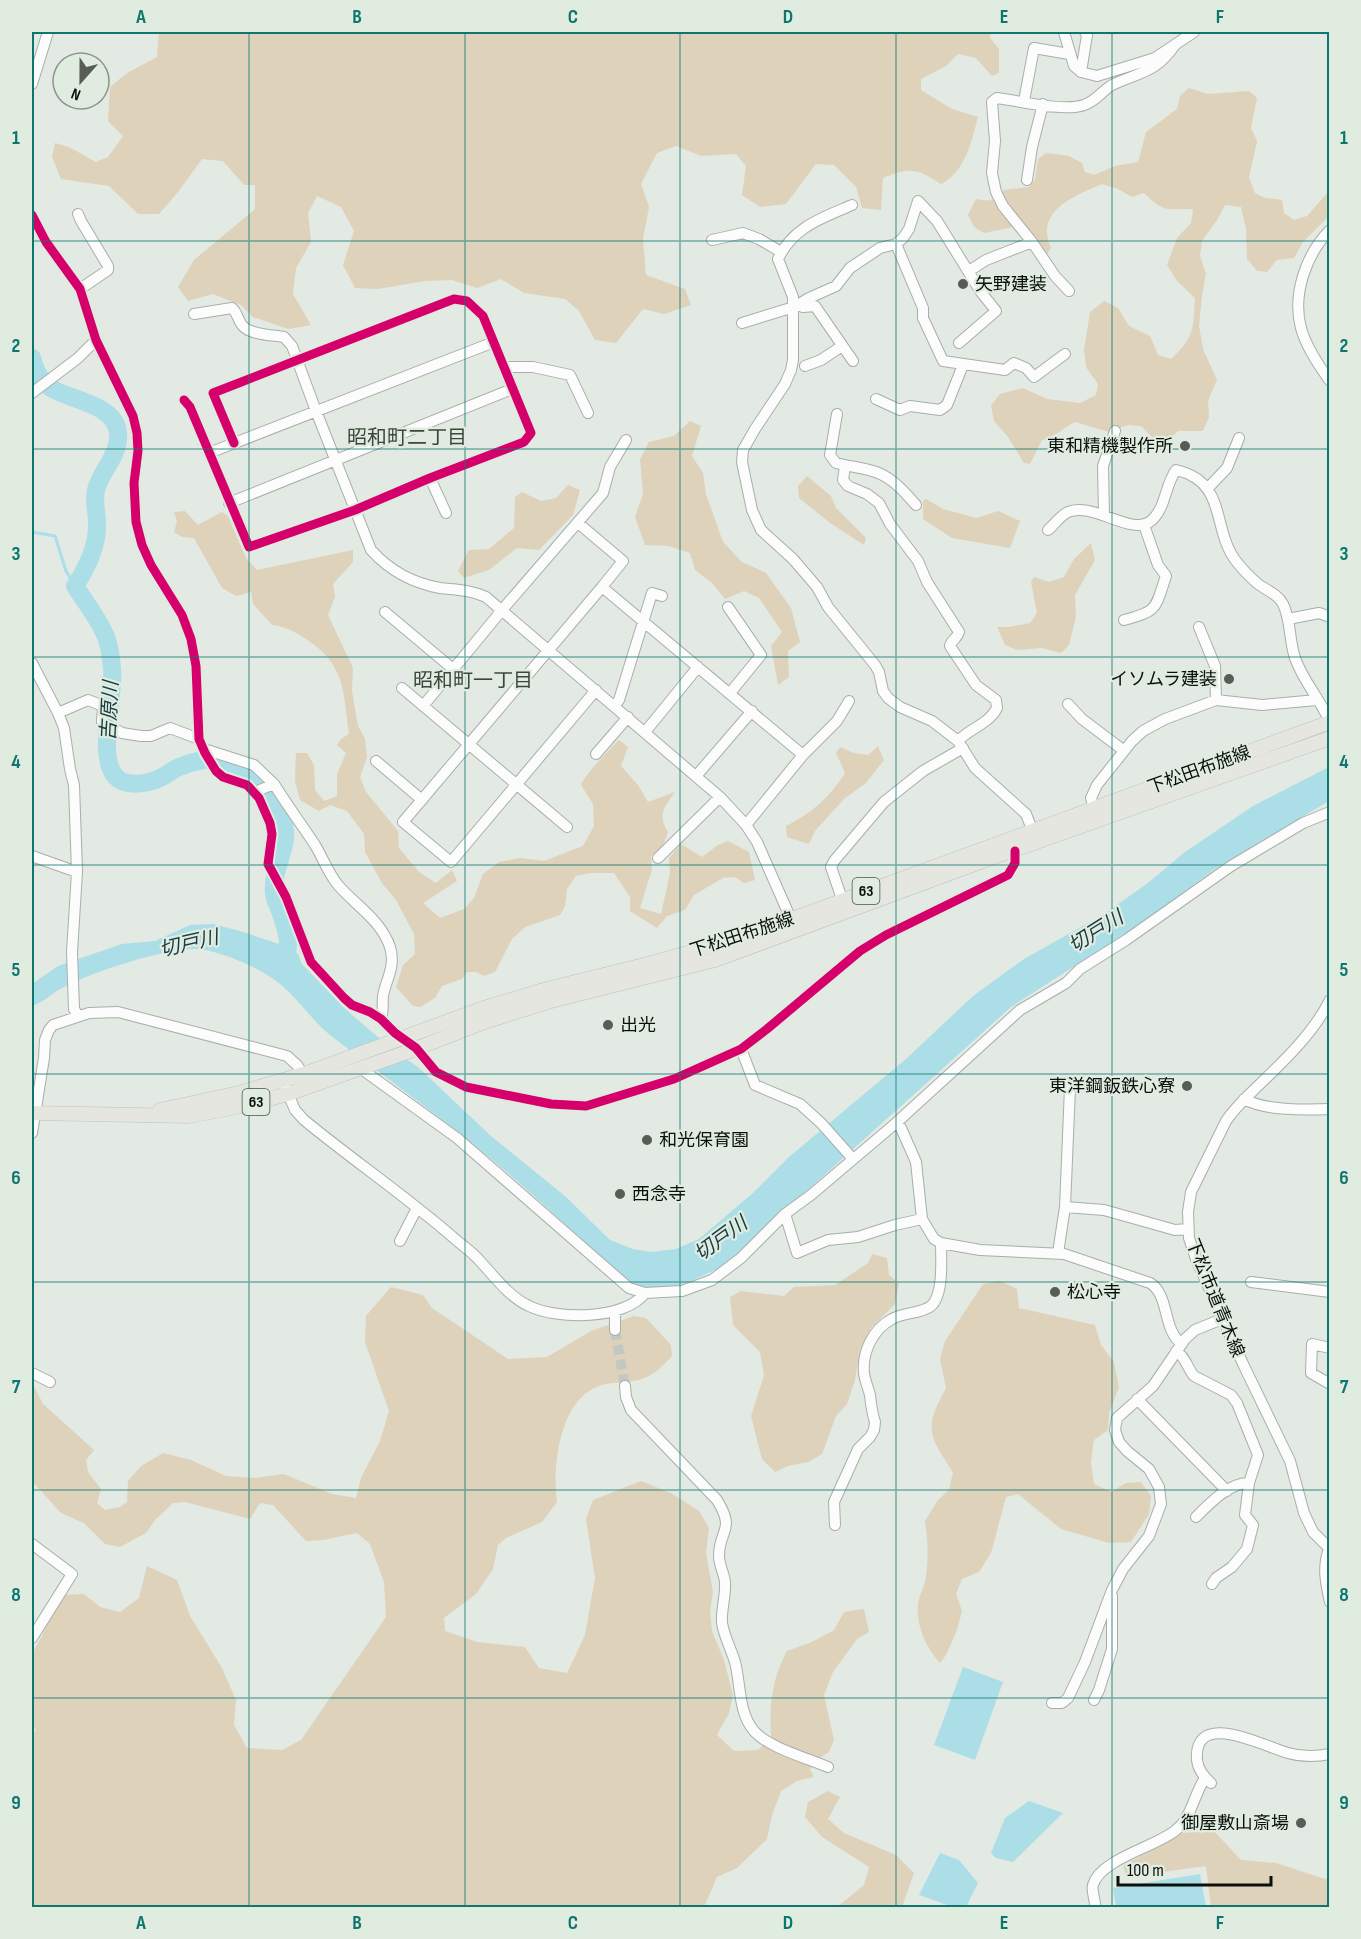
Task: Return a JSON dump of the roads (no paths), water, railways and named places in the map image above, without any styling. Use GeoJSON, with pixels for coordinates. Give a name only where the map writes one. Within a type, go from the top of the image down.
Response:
{"type":"FeatureCollection","features":[{"type":"Feature","properties":{"kind":"main road","name":"下松田布施線"},"geometry":{"type":"LineString","coordinates":[[144,1114],[283,1080],[306,1080],[359,1064],[406,1045],[551,1001],[715,960],[794,925],[842,899],[1035,837],[1329,722]]}},
{"type":"Feature","properties":{"kind":"main road","name":"下松田布施線"},"geometry":{"type":"LineString","coordinates":[[1096,814],[1329,738]]}},
{"type":"Feature","properties":{"kind":"main road","name":"下松田布施線"},"geometry":{"type":"LineString","coordinates":[[794,925],[1015,850],[1035,837]]}},
{"type":"Feature","properties":{"kind":"main road","name":"下松田布施線"},"geometry":{"type":"LineString","coordinates":[[33,1113],[189,1116],[288,1094],[306,1080]]}},
{"type":"Feature","properties":{"kind":"street"},"geometry":{"type":"LineString","coordinates":[[32,84],[48,32]]}},
{"type":"Feature","properties":{"kind":"street"},"geometry":{"type":"LineString","coordinates":[[1064,32],[1074,66],[1081,72],[1097,76],[1155,58],[1194,32]]}},
{"type":"Feature","properties":{"kind":"street"},"geometry":{"type":"LineString","coordinates":[[1081,72],[1086,46],[1085,32]]}},
{"type":"Feature","properties":{"kind":"street"},"geometry":{"type":"LineString","coordinates":[[1070,291],[1055,276],[1032,242],[1003,206],[996,192],[992,173],[995,141],[992,102],[997,98],[1068,108],[1083,106],[1095,101],[1111,85],[1158,66],[1175,45]]}},
{"type":"Feature","properties":{"kind":"street"},"geometry":{"type":"LineString","coordinates":[[1024,101],[1034,48],[1069,54]]}},
{"type":"Feature","properties":{"kind":"street"},"geometry":{"type":"LineString","coordinates":[[1027,180],[1043,104]]}},
{"type":"Feature","properties":{"kind":"street"},"geometry":{"type":"LineString","coordinates":[[742,323],[796,306],[837,286],[850,268],[880,248],[896,244],[903,238],[909,230],[918,201],[937,221],[981,292],[996,311],[959,343]]}},
{"type":"Feature","properties":{"kind":"street"},"geometry":{"type":"LineString","coordinates":[[852,205],[808,224],[781,252],[778,259],[796,306],[791,369],[743,450],[742,462],[752,510],[761,530],[793,559],[817,587],[828,607],[865,651],[879,672],[883,691],[888,698],[900,707],[932,721],[960,744],[975,768],[1026,814],[1035,837]]}},
{"type":"Feature","properties":{"kind":"street"},"geometry":{"type":"LineString","coordinates":[[78,214],[108,266],[108,270],[80,289]]}},
{"type":"Feature","properties":{"kind":"street"},"geometry":{"type":"LineString","coordinates":[[32,215],[46,242],[80,289],[96,340],[133,416],[138,451],[134,502],[136,522],[142,545],[151,565],[182,615],[191,639],[196,666],[203,747],[216,771],[223,777],[247,785],[255,792],[270,824],[272,834],[268,864],[271,873],[280,885],[311,962],[344,999],[381,1019],[436,1072],[466,1087],[551,1104],[586,1106],[674,1079],[741,1049],[860,951],[886,935],[1008,875],[1015,863],[1015,850]]}},
{"type":"Feature","properties":{"kind":"street"},"geometry":{"type":"LineString","coordinates":[[1329,230],[1321,239],[1305,268],[1299,301],[1300,326],[1303,336],[1329,381]]}},
{"type":"Feature","properties":{"kind":"street"},"geometry":{"type":"LineString","coordinates":[[712,240],[743,232],[781,252]]}},
{"type":"Feature","properties":{"kind":"street"},"geometry":{"type":"LineString","coordinates":[[969,271],[986,260],[1032,242]]}},
{"type":"Feature","properties":{"kind":"street"},"geometry":{"type":"LineString","coordinates":[[896,244],[923,308],[923,318],[943,361],[1005,370],[1014,363],[1026,368],[1034,377],[1065,354]]}},
{"type":"Feature","properties":{"kind":"street"},"geometry":{"type":"LineString","coordinates":[[184,400],[190,407],[249,547],[355,510],[524,442],[531,433],[483,316],[467,302],[454,299],[213,393],[234,443]]}},
{"type":"Feature","properties":{"kind":"street"},"geometry":{"type":"LineString","coordinates":[[796,306],[815,306],[853,361]]}},
{"type":"Feature","properties":{"kind":"street"},"geometry":{"type":"LineString","coordinates":[[194,314],[232,308],[238,314],[242,325],[249,330],[284,337],[292,346],[372,550],[383,563],[417,582],[439,588],[475,592],[486,597],[697,775],[746,825],[768,862],[794,925]]}},
{"type":"Feature","properties":{"kind":"street"},"geometry":{"type":"LineString","coordinates":[[32,393],[78,358],[96,340]]}},
{"type":"Feature","properties":{"kind":"street"},"geometry":{"type":"LineString","coordinates":[[209,453],[494,342]]}},
{"type":"Feature","properties":{"kind":"street"},"geometry":{"type":"LineString","coordinates":[[805,366],[820,360],[842,346]]}},
{"type":"Feature","properties":{"kind":"street"},"geometry":{"type":"LineString","coordinates":[[876,399],[900,410],[910,406],[940,410],[947,405],[963,365]]}},
{"type":"Feature","properties":{"kind":"street"},"geometry":{"type":"LineString","coordinates":[[504,367],[533,367],[570,375],[588,413]]}},
{"type":"Feature","properties":{"kind":"street"},"geometry":{"type":"LineString","coordinates":[[229,503],[512,389]]}},
{"type":"Feature","properties":{"kind":"street"},"geometry":{"type":"LineString","coordinates":[[837,414],[830,454],[836,463],[872,470],[883,475],[898,486],[916,505]]}},
{"type":"Feature","properties":{"kind":"street"},"geometry":{"type":"LineString","coordinates":[[1104,515],[1103,466],[1115,431]]}},
{"type":"Feature","properties":{"kind":"street"},"geometry":{"type":"LineString","coordinates":[[1208,488],[1227,468],[1239,438]]}},
{"type":"Feature","properties":{"kind":"street"},"geometry":{"type":"LineString","coordinates":[[423,706],[603,493],[610,467],[626,440]]}},
{"type":"Feature","properties":{"kind":"street"},"geometry":{"type":"LineString","coordinates":[[842,899],[831,867],[834,861],[884,802],[960,744],[964,735],[992,717],[997,708],[996,700],[976,686],[950,646],[951,641],[958,636],[959,632],[927,582],[918,561],[890,524],[879,503],[867,494],[848,486],[843,480],[845,466]]}},
{"type":"Feature","properties":{"kind":"street"},"geometry":{"type":"LineString","coordinates":[[1048,530],[1066,512],[1076,510],[1104,515],[1137,526],[1144,525],[1159,510],[1170,478],[1176,470],[1196,478],[1208,488],[1234,559],[1258,584],[1282,603],[1288,619],[1294,657],[1329,722]]}},
{"type":"Feature","properties":{"kind":"street"},"geometry":{"type":"LineString","coordinates":[[430,478],[446,513]]}},
{"type":"Feature","properties":{"kind":"street"},"geometry":{"type":"LineString","coordinates":[[578,523],[623,561],[403,822],[451,862],[596,690]]}},
{"type":"Feature","properties":{"kind":"street"},"geometry":{"type":"LineString","coordinates":[[1124,620],[1152,611],[1156,606],[1166,576],[1158,565],[1144,525]]}},
{"type":"Feature","properties":{"kind":"street"},"geometry":{"type":"LineString","coordinates":[[602,587],[803,755]]}},
{"type":"Feature","properties":{"kind":"street"},"geometry":{"type":"LineString","coordinates":[[615,705],[619,700],[652,593],[662,596]]}},
{"type":"Feature","properties":{"kind":"street"},"geometry":{"type":"LineString","coordinates":[[728,607],[761,656],[730,693]]}},
{"type":"Feature","properties":{"kind":"street"},"geometry":{"type":"LineString","coordinates":[[385,612],[453,669]]}},
{"type":"Feature","properties":{"kind":"street"},"geometry":{"type":"LineString","coordinates":[[1288,619],[1319,613],[1329,617]]}},
{"type":"Feature","properties":{"kind":"street"},"geometry":{"type":"LineString","coordinates":[[1199,627],[1215,666],[1216,700]]}},
{"type":"Feature","properties":{"kind":"street"},"geometry":{"type":"LineString","coordinates":[[32,663],[64,728],[74,785],[77,872],[73,956],[74,1009],[78,1016]]}},
{"type":"Feature","properties":{"kind":"street"},"geometry":{"type":"LineString","coordinates":[[645,732],[698,667]]}},
{"type":"Feature","properties":{"kind":"street"},"geometry":{"type":"LineString","coordinates":[[402,688],[567,827]]}},
{"type":"Feature","properties":{"kind":"street"},"geometry":{"type":"LineString","coordinates":[[58,713],[88,700],[103,706],[102,722],[122,734],[151,736],[170,728],[203,747],[254,765],[274,784],[315,846],[336,883],[366,911],[390,947],[391,975],[383,996],[381,1019]]}},
{"type":"Feature","properties":{"kind":"street"},"geometry":{"type":"LineString","coordinates":[[1096,814],[1091,798],[1097,785],[1124,750],[1143,731],[1165,719],[1216,700],[1263,705],[1317,700]]}},
{"type":"Feature","properties":{"kind":"street"},"geometry":{"type":"LineString","coordinates":[[746,825],[803,755],[837,721],[849,701]]}},
{"type":"Feature","properties":{"kind":"street"},"geometry":{"type":"LineString","coordinates":[[1068,704],[1082,719],[1124,750]]}},
{"type":"Feature","properties":{"kind":"street"},"geometry":{"type":"LineString","coordinates":[[697,775],[752,711]]}},
{"type":"Feature","properties":{"kind":"street"},"geometry":{"type":"LineString","coordinates":[[596,754],[628,717]]}},
{"type":"Feature","properties":{"kind":"street"},"geometry":{"type":"LineString","coordinates":[[376,761],[422,800]]}},
{"type":"Feature","properties":{"kind":"street"},"geometry":{"type":"LineString","coordinates":[[255,792],[274,784]]}},
{"type":"Feature","properties":{"kind":"street"},"geometry":{"type":"LineString","coordinates":[[658,858],[720,797]]}},
{"type":"Feature","properties":{"kind":"street"},"geometry":{"type":"LineString","coordinates":[[359,1064],[457,1138],[629,1288],[645,1293],[682,1291],[712,1280],[741,1258],[785,1214],[896,1123],[1020,1010],[1066,983],[1080,969],[1126,940],[1231,866],[1304,823],[1329,812]]}},
{"type":"Feature","properties":{"kind":"street"},"geometry":{"type":"LineString","coordinates":[[32,856],[77,872]]}},
{"type":"Feature","properties":{"kind":"street","name":"下松市道青木線"},"geometry":{"type":"LineString","coordinates":[[1329,1000],[1285,1060],[1233,1110],[1226,1120],[1191,1192],[1188,1229],[1196,1259],[1290,1461],[1304,1512],[1313,1532],[1329,1549]]}},
{"type":"Feature","properties":{"kind":"street"},"geometry":{"type":"LineString","coordinates":[[32,1134],[33,1113],[44,1058],[45,1040],[49,1030],[53,1025],[101,1011],[118,1012],[158,1021],[287,1056],[306,1080]]}},
{"type":"Feature","properties":{"kind":"street"},"geometry":{"type":"LineString","coordinates":[[741,1049],[755,1084],[801,1104],[852,1157]]}},
{"type":"Feature","properties":{"kind":"street"},"geometry":{"type":"LineString","coordinates":[[283,1080],[295,1110],[304,1120],[477,1257],[517,1299],[530,1307],[549,1312],[598,1315],[615,1312],[639,1301],[645,1293]]}},
{"type":"Feature","properties":{"kind":"street"},"geometry":{"type":"LineString","coordinates":[[1058,1253],[1065,1207],[1070,1089]]}},
{"type":"Feature","properties":{"kind":"street"},"geometry":{"type":"LineString","coordinates":[[1244,1099],[1255,1105],[1295,1109],[1329,1109]]}},
{"type":"Feature","properties":{"kind":"street"},"geometry":{"type":"LineString","coordinates":[[896,1123],[901,1128],[916,1162],[922,1219],[934,1239],[941,1244],[980,1250],[1020,1254],[1058,1253],[1156,1286],[1173,1334],[1190,1371],[1194,1376],[1231,1395],[1237,1403],[1258,1455],[1249,1483],[1245,1515],[1253,1525],[1250,1543],[1232,1567],[1216,1578],[1212,1584]]}},
{"type":"Feature","properties":{"kind":"street"},"geometry":{"type":"LineString","coordinates":[[1065,1207],[1104,1210],[1175,1230],[1188,1229]]}},
{"type":"Feature","properties":{"kind":"street"},"geometry":{"type":"LineString","coordinates":[[400,1241],[417,1208]]}},
{"type":"Feature","properties":{"kind":"street"},"geometry":{"type":"LineString","coordinates":[[785,1214],[797,1253],[828,1240],[858,1237],[922,1219]]}},
{"type":"Feature","properties":{"kind":"street"},"geometry":{"type":"LineString","coordinates":[[835,1525],[834,1502],[858,1449],[874,1430],[875,1422],[864,1371],[865,1354],[871,1339],[881,1327],[893,1318],[931,1306],[935,1301],[942,1266],[941,1244]]}},
{"type":"Feature","properties":{"kind":"street"},"geometry":{"type":"LineString","coordinates":[[1251,1282],[1329,1292]]}},
{"type":"Feature","properties":{"kind":"street"},"geometry":{"type":"LineString","coordinates":[[615,1312],[615,1330]]}},
{"type":"Feature","properties":{"kind":"street"},"geometry":{"type":"LineString","coordinates":[[1052,1704],[1062,1703],[1068,1698],[1085,1662],[1112,1590],[1127,1564],[1149,1536],[1161,1504],[1159,1487],[1149,1469],[1126,1451],[1119,1442],[1115,1430],[1117,1418],[1153,1386],[1179,1347],[1195,1330],[1222,1318]]}},
{"type":"Feature","properties":{"kind":"street"},"geometry":{"type":"LineString","coordinates":[[1329,1348],[1312,1344],[1311,1373],[1329,1384]]}},
{"type":"Feature","properties":{"kind":"street"},"geometry":{"type":"LineString","coordinates":[[32,1373],[50,1382]]}},
{"type":"Feature","properties":{"kind":"street"},"geometry":{"type":"LineString","coordinates":[[625,1386],[631,1410],[717,1500],[725,1512],[727,1524],[719,1549],[719,1561],[725,1588],[723,1625],[735,1664],[747,1722],[767,1741],[828,1767]]}},
{"type":"Feature","properties":{"kind":"street"},"geometry":{"type":"LineString","coordinates":[[1137,1399],[1227,1491]]}},
{"type":"Feature","properties":{"kind":"street"},"geometry":{"type":"LineString","coordinates":[[1196,1517],[1227,1491],[1242,1483],[1249,1483]]}},
{"type":"Feature","properties":{"kind":"street"},"geometry":{"type":"LineString","coordinates":[[32,1544],[72,1574],[32,1638]]}},
{"type":"Feature","properties":{"kind":"street"},"geometry":{"type":"LineString","coordinates":[[1329,1549],[1325,1560],[1329,1602]]}},
{"type":"Feature","properties":{"kind":"street"},"geometry":{"type":"LineString","coordinates":[[1094,1700],[1112,1649],[1112,1590]]}},
{"type":"Feature","properties":{"kind":"street"},"geometry":{"type":"LineString","coordinates":[[1095,1908],[1093,1884],[1099,1876],[1115,1862],[1176,1830],[1186,1820],[1199,1786],[1208,1781],[1197,1763],[1197,1751],[1202,1739],[1221,1732],[1306,1757],[1329,1754]]}},
{"type":"Feature","properties":{"kind":"water","name":"切戸川"},"geometry":{"type":"Polygon","coordinates":[[[1329,767],[1329,801],[1215,869],[1146,920],[1011,1007],[723,1266],[670,1287],[648,1288],[637,1285],[617,1272],[487,1156],[330,1035],[280,984],[265,973],[246,964],[205,950],[166,952],[91,975],[62,988],[32,1006],[32,984],[58,966],[122,944],[155,941],[190,925],[213,924],[279,944],[298,954],[302,964],[344,1008],[392,1049],[418,1067],[491,1136],[565,1196],[610,1240],[633,1249],[651,1252],[676,1249],[699,1239],[754,1192],[789,1157],[906,1059],[973,996],[1024,959],[1104,914],[1148,883],[1185,852],[1253,806],[1329,767]]]}},
{"type":"Feature","properties":{"kind":"water"},"geometry":{"type":"Polygon","coordinates":[[[963,1667],[1003,1682],[975,1760],[934,1745],[963,1667]]]}},
{"type":"Feature","properties":{"kind":"water"},"geometry":{"type":"Polygon","coordinates":[[[1029,1801],[1063,1813],[1013,1862],[996,1858],[991,1853],[1005,1818],[1029,1801]]]}},
{"type":"Feature","properties":{"kind":"water"},"geometry":{"type":"Polygon","coordinates":[[[940,1853],[959,1860],[978,1883],[966,1907],[953,1907],[919,1895],[940,1853]]]}},
{"type":"Feature","properties":{"kind":"water"},"geometry":{"type":"Polygon","coordinates":[[[1200,1874],[1206,1907],[1116,1907],[1113,1888],[1200,1874]]]}},
{"type":"Feature","properties":{"kind":"waterway","name":"吉原川"},"geometry":{"type":"LineString","coordinates":[[32,358],[39,375],[47,385],[60,393],[104,411],[117,428],[117,447],[96,490],[97,535],[95,543],[87,565],[75,586],[100,624],[109,648],[112,680],[107,754],[110,766],[119,780],[138,784],[165,776],[176,768],[191,763],[217,760],[244,768],[261,780],[279,808],[285,829],[284,845],[274,886],[275,898],[288,938],[285,962]]}},
{"type":"Feature","properties":{"kind":"waterway"},"geometry":{"type":"LineString","coordinates":[[32,532],[55,536],[66,571],[75,586]]}},
{"type":"Feature","properties":{"kind":"tunnel"},"geometry":{"type":"LineString","coordinates":[[615,1330],[625,1386]]}},
{"type":"Feature","properties":{"kind":"place","name":"矢野建装"},"geometry":{"type":"Point","coordinates":[963,284]}},
{"type":"Feature","properties":{"kind":"place","name":"東和精機製作所"},"geometry":{"type":"Point","coordinates":[1185,446]}},
{"type":"Feature","properties":{"kind":"place","name":"イソムラ建装"},"geometry":{"type":"Point","coordinates":[1229,679]}},
{"type":"Feature","properties":{"kind":"place","name":"出光"},"geometry":{"type":"Point","coordinates":[608,1025]}},
{"type":"Feature","properties":{"kind":"place","name":"東洋鋼鈑鉄心寮"},"geometry":{"type":"Point","coordinates":[1187,1086]}},
{"type":"Feature","properties":{"kind":"place","name":"和光保育園"},"geometry":{"type":"Point","coordinates":[647,1140]}},
{"type":"Feature","properties":{"kind":"place","name":"西念寺"},"geometry":{"type":"Point","coordinates":[620,1194]}},
{"type":"Feature","properties":{"kind":"place","name":"松心寺"},"geometry":{"type":"Point","coordinates":[1055,1292]}},
{"type":"Feature","properties":{"kind":"place","name":"御屋敷山斎場"},"geometry":{"type":"Point","coordinates":[1301,1823]}},
{"type":"Feature","properties":{"kind":"district","name":"昭和町二丁目"},"geometry":{"type":"Point","coordinates":[407,438]}},
{"type":"Feature","properties":{"kind":"district","name":"昭和町一丁目"},"geometry":{"type":"Point","coordinates":[473,681]}}]}
